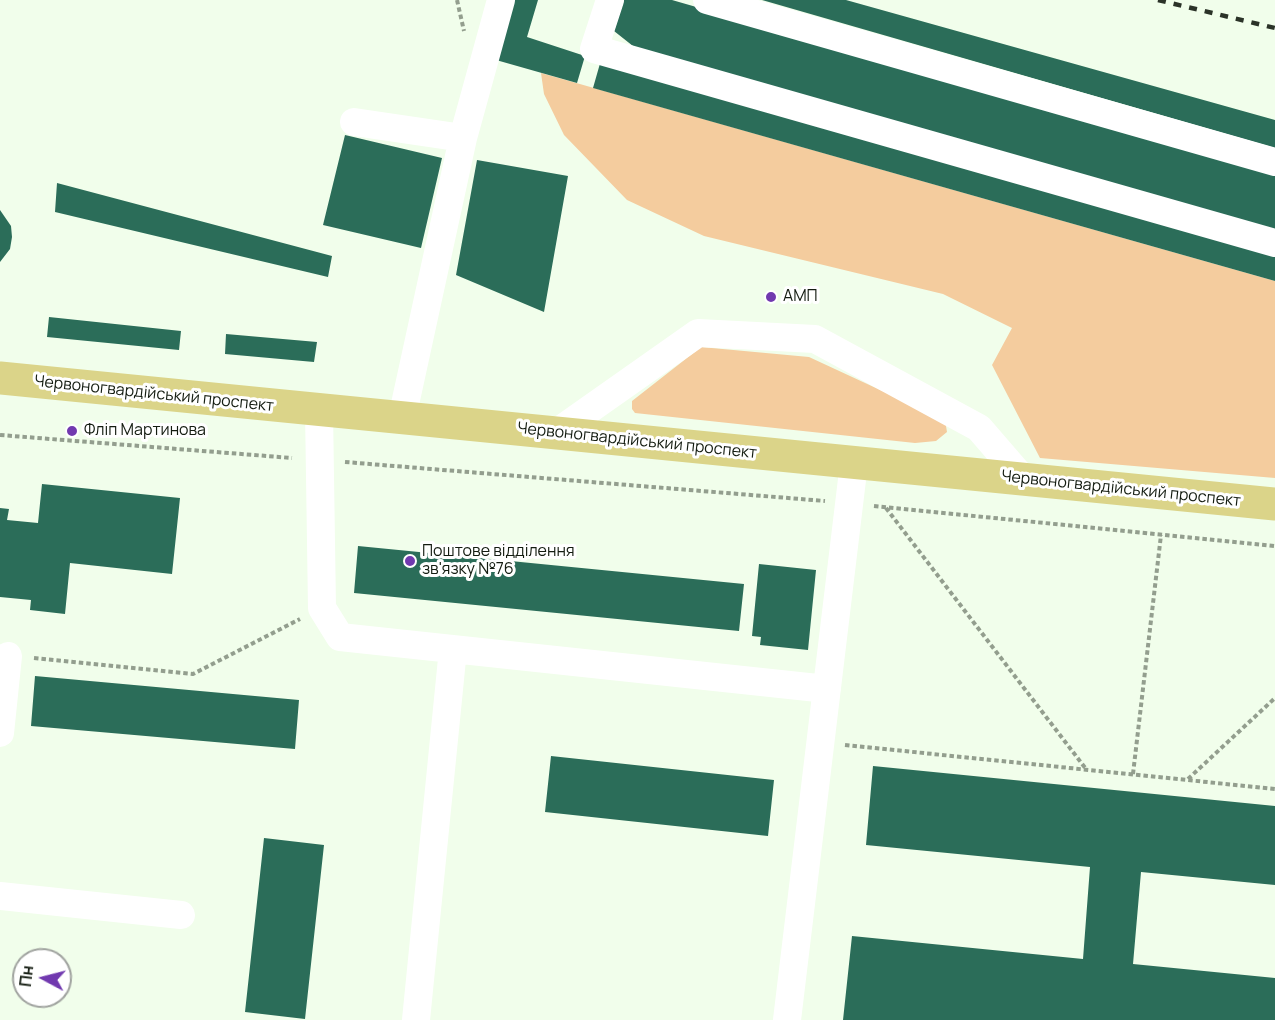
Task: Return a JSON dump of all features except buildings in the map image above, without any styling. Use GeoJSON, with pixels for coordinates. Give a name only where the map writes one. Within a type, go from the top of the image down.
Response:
{"type":"FeatureCollection","features":[{"type":"Feature","properties":{"kind":"main road","name":"Червоногвардійський проспект"},"geometry":{"type":"LineString","coordinates":[[0,378],[1275,504]]}},
{"type":"Feature","properties":{"kind":"lane"},"geometry":{"type":"LineString","coordinates":[[402,418],[463,138],[501,0]]}},
{"type":"Feature","properties":{"kind":"lane"},"geometry":{"type":"LineString","coordinates":[[610,0],[594,49],[1275,243]]}},
{"type":"Feature","properties":{"kind":"lane"},"geometry":{"type":"LineString","coordinates":[[707,0],[1275,162]]}},
{"type":"Feature","properties":{"kind":"lane"},"geometry":{"type":"LineString","coordinates":[[354,122],[463,138]]}},
{"type":"Feature","properties":{"kind":"lane"},"geometry":{"type":"LineString","coordinates":[[556,433],[698,333],[815,339],[979,428],[1023,479]]}},
{"type":"Feature","properties":{"kind":"lane"},"geometry":{"type":"LineString","coordinates":[[319,410],[322,608],[340,637],[827,689]]}},
{"type":"Feature","properties":{"kind":"lane"},"geometry":{"type":"LineString","coordinates":[[787,1020],[854,463]]}},
{"type":"Feature","properties":{"kind":"lane"},"geometry":{"type":"LineString","coordinates":[[416,1020],[453,649]]}},
{"type":"Feature","properties":{"kind":"lane"},"geometry":{"type":"LineString","coordinates":[[0,733],[8,656]]}},
{"type":"Feature","properties":{"kind":"lane"},"geometry":{"type":"LineString","coordinates":[[0,897],[181,915]]}},
{"type":"Feature","properties":{"kind":"path"},"geometry":{"type":"LineString","coordinates":[[0,435],[849,503],[1275,546]]}},
{"type":"Feature","properties":{"kind":"path"},"geometry":{"type":"LineString","coordinates":[[886,507],[1086,770]]}},
{"type":"Feature","properties":{"kind":"path"},"geometry":{"type":"LineString","coordinates":[[1133,774],[1161,535]]}},
{"type":"Feature","properties":{"kind":"path"},"geometry":{"type":"LineString","coordinates":[[8,656],[193,674],[322,608]]}},
{"type":"Feature","properties":{"kind":"path"},"geometry":{"type":"LineString","coordinates":[[1188,780],[1275,698]]}},
{"type":"Feature","properties":{"kind":"path"},"geometry":{"type":"LineString","coordinates":[[820,743],[1275,789]]}},
{"type":"Feature","properties":{"kind":"shaded area"},"geometry":{"type":"Polygon","coordinates":[[[541,73],[1275,281],[1275,478],[1040,458],[992,365],[1012,328],[943,294],[704,236],[627,200],[564,135],[544,94],[541,73]]]}},
{"type":"Feature","properties":{"kind":"shaded area"},"geometry":{"type":"Polygon","coordinates":[[[701,347],[809,357],[945,420],[947,432],[936,441],[915,443],[635,413],[632,409],[632,401],[701,347]]]}},
{"type":"Feature","properties":{"kind":"railway"},"geometry":{"type":"LineString","coordinates":[[1158,0],[1275,28]]}},
{"type":"Feature","properties":{"kind":"place","name":"АМП"},"geometry":{"type":"Point","coordinates":[771,297]}},
{"type":"Feature","properties":{"kind":"place","name":"Фліп Мартинова"},"geometry":{"type":"Point","coordinates":[72,431]}},
{"type":"Feature","properties":{"kind":"place","name":"Поштове відділення зв'язку №76"},"geometry":{"type":"Point","coordinates":[410,561]}}]}
